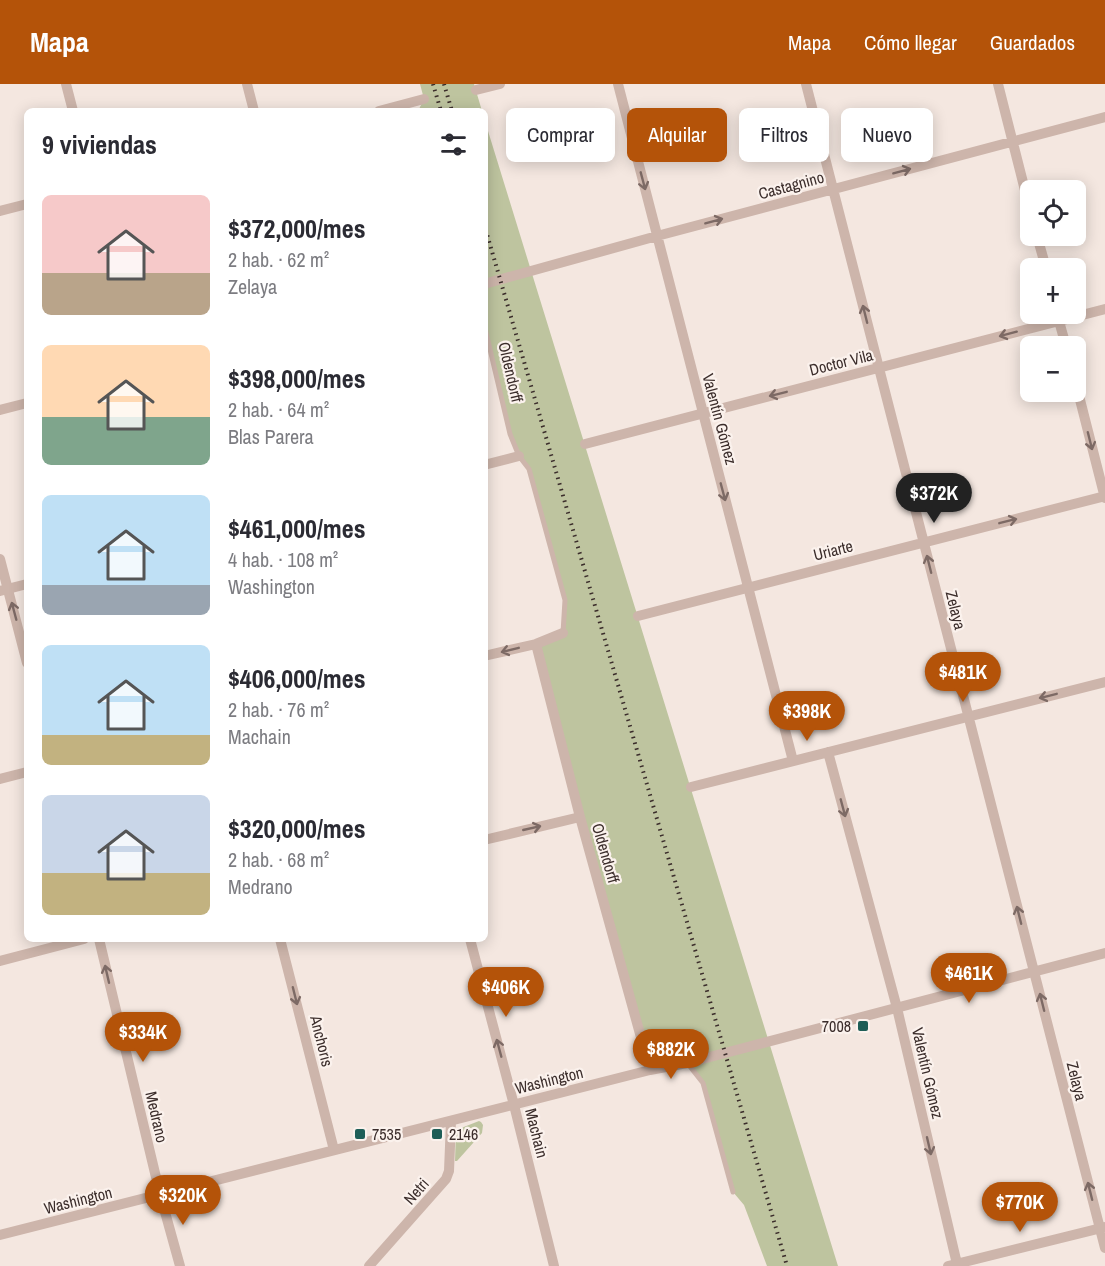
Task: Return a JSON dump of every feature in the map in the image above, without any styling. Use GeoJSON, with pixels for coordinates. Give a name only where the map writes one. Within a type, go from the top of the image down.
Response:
{"type":"FeatureCollection","features":[{"type":"Feature","properties":{"kind":"street"},"geometry":{"type":"LineString","coordinates":[[66,84],[71,108]]}},
{"type":"Feature","properties":{"kind":"street"},"geometry":{"type":"LineString","coordinates":[[247,84],[253,108]]}},
{"type":"Feature","properties":{"kind":"street"},"geometry":{"type":"LineString","coordinates":[[476,90],[500,84]]}},
{"type":"Feature","properties":{"kind":"street","name":"Valentín Gómez"},"geometry":{"type":"LineString","coordinates":[[618,84],[793,761]]}},
{"type":"Feature","properties":{"kind":"street","name":"Zelaya"},"geometry":{"type":"LineString","coordinates":[[806,84],[1034,972],[1102,1227],[1105,1248]]}},
{"type":"Feature","properties":{"kind":"street"},"geometry":{"type":"LineString","coordinates":[[998,84],[1022,180]]}},
{"type":"Feature","properties":{"kind":"street"},"geometry":{"type":"LineString","coordinates":[[390,108],[424,99]]}},
{"type":"Feature","properties":{"kind":"street","name":"Castagnino"},"geometry":{"type":"LineString","coordinates":[[488,283],[1105,117]]}},
{"type":"Feature","properties":{"kind":"street"},"geometry":{"type":"LineString","coordinates":[[0,212],[24,205]]}},
{"type":"Feature","properties":{"kind":"street","name":"Doctor Vila"},"geometry":{"type":"LineString","coordinates":[[1086,312],[1105,309]]}},
{"type":"Feature","properties":{"kind":"street","name":"Doctor Vila"},"geometry":{"type":"LineString","coordinates":[[585,444],[879,368],[1033,324]]}},
{"type":"Feature","properties":{"kind":"street"},"geometry":{"type":"LineString","coordinates":[[1081,402],[1105,497]]}},
{"type":"Feature","properties":{"kind":"street"},"geometry":{"type":"LineString","coordinates":[[0,410],[24,404]]}},
{"type":"Feature","properties":{"kind":"street"},"geometry":{"type":"LineString","coordinates":[[488,464],[519,456]]}},
{"type":"Feature","properties":{"kind":"street","name":"Uriarte"},"geometry":{"type":"LineString","coordinates":[[638,616],[1105,497]]}},
{"type":"Feature","properties":{"kind":"street"},"geometry":{"type":"LineString","coordinates":[[0,559],[4,590],[24,653]]}},
{"type":"Feature","properties":{"kind":"street"},"geometry":{"type":"LineString","coordinates":[[4,590],[24,585]]}},
{"type":"Feature","properties":{"kind":"street"},"geometry":{"type":"LineString","coordinates":[[488,655],[536,644],[563,633]]}},
{"type":"Feature","properties":{"kind":"street","name":"Oldendorff"},"geometry":{"type":"LineString","coordinates":[[536,644],[580,817],[650,1070]]}},
{"type":"Feature","properties":{"kind":"street"},"geometry":{"type":"LineString","coordinates":[[691,787],[1105,682]]}},
{"type":"Feature","properties":{"kind":"street","name":"Valentín Gómez"},"geometry":{"type":"LineString","coordinates":[[828,752],[897,1008],[952,1265]]}},
{"type":"Feature","properties":{"kind":"street"},"geometry":{"type":"LineString","coordinates":[[0,779],[24,773]]}},
{"type":"Feature","properties":{"kind":"street"},"geometry":{"type":"LineString","coordinates":[[488,839],[580,817]]}},
{"type":"Feature","properties":{"kind":"street"},"geometry":{"type":"LineString","coordinates":[[0,961],[73,942]]}},
{"type":"Feature","properties":{"kind":"street","name":"Medrano"},"geometry":{"type":"LineString","coordinates":[[100,942],[160,1194],[180,1266]]}},
{"type":"Feature","properties":{"kind":"street","name":"Anchoris"},"geometry":{"type":"LineString","coordinates":[[281,942],[334,1150]]}},
{"type":"Feature","properties":{"kind":"street","name":"Machain"},"geometry":{"type":"LineString","coordinates":[[471,942],[554,1266]]}},
{"type":"Feature","properties":{"kind":"street","name":"Washington"},"geometry":{"type":"LineString","coordinates":[[0,1235],[650,1070],[687,1063],[1105,953]]}},
{"type":"Feature","properties":{"kind":"street","name":"Netri"},"geometry":{"type":"LineString","coordinates":[[369,1266],[446,1179],[449,1171],[451,1121]]}},
{"type":"Feature","properties":{"kind":"street"},"geometry":{"type":"LineString","coordinates":[[952,1265],[1102,1227]]}},
{"type":"Feature","properties":{"kind":"lane","name":"Oldendorff"},"geometry":{"type":"LineString","coordinates":[[488,341],[510,434],[519,456],[529,469],[565,600],[563,633]]}},
{"type":"Feature","properties":{"kind":"lane"},"geometry":{"type":"LineString","coordinates":[[687,1063],[703,1083],[733,1192]]}},
{"type":"Feature","properties":{"kind":"green space"},"geometry":{"type":"Polygon","coordinates":[[[420,84],[474,84],[481,108],[420,108],[424,99],[420,84]]]}},
{"type":"Feature","properties":{"kind":"green space"},"geometry":{"type":"Polygon","coordinates":[[[488,131],[838,1266],[767,1266],[744,1205],[733,1192],[703,1083],[687,1063],[650,1070],[536,644],[563,633],[565,600],[529,469],[510,434],[488,337],[488,131]]]}},
{"type":"Feature","properties":{"kind":"green space"},"geometry":{"type":"Polygon","coordinates":[[[479,1121],[483,1125],[482,1133],[455,1161],[456,1130],[479,1121]]]}},
{"type":"Feature","properties":{"kind":"railway"},"geometry":{"type":"LineString","coordinates":[[433,84],[440,108]]}},
{"type":"Feature","properties":{"kind":"railway"},"geometry":{"type":"LineString","coordinates":[[444,84],[451,108]]}},
{"type":"Feature","properties":{"kind":"railway"},"geometry":{"type":"LineString","coordinates":[[488,238],[787,1266]]}},
{"type":"Feature","properties":{"kind":"place","name":"7008"},"geometry":{"type":"Point","coordinates":[863,1026]}},
{"type":"Feature","properties":{"kind":"place","name":"7535"},"geometry":{"type":"Point","coordinates":[360,1134]}},
{"type":"Feature","properties":{"kind":"place","name":"2146"},"geometry":{"type":"Point","coordinates":[437,1134]}}]}
